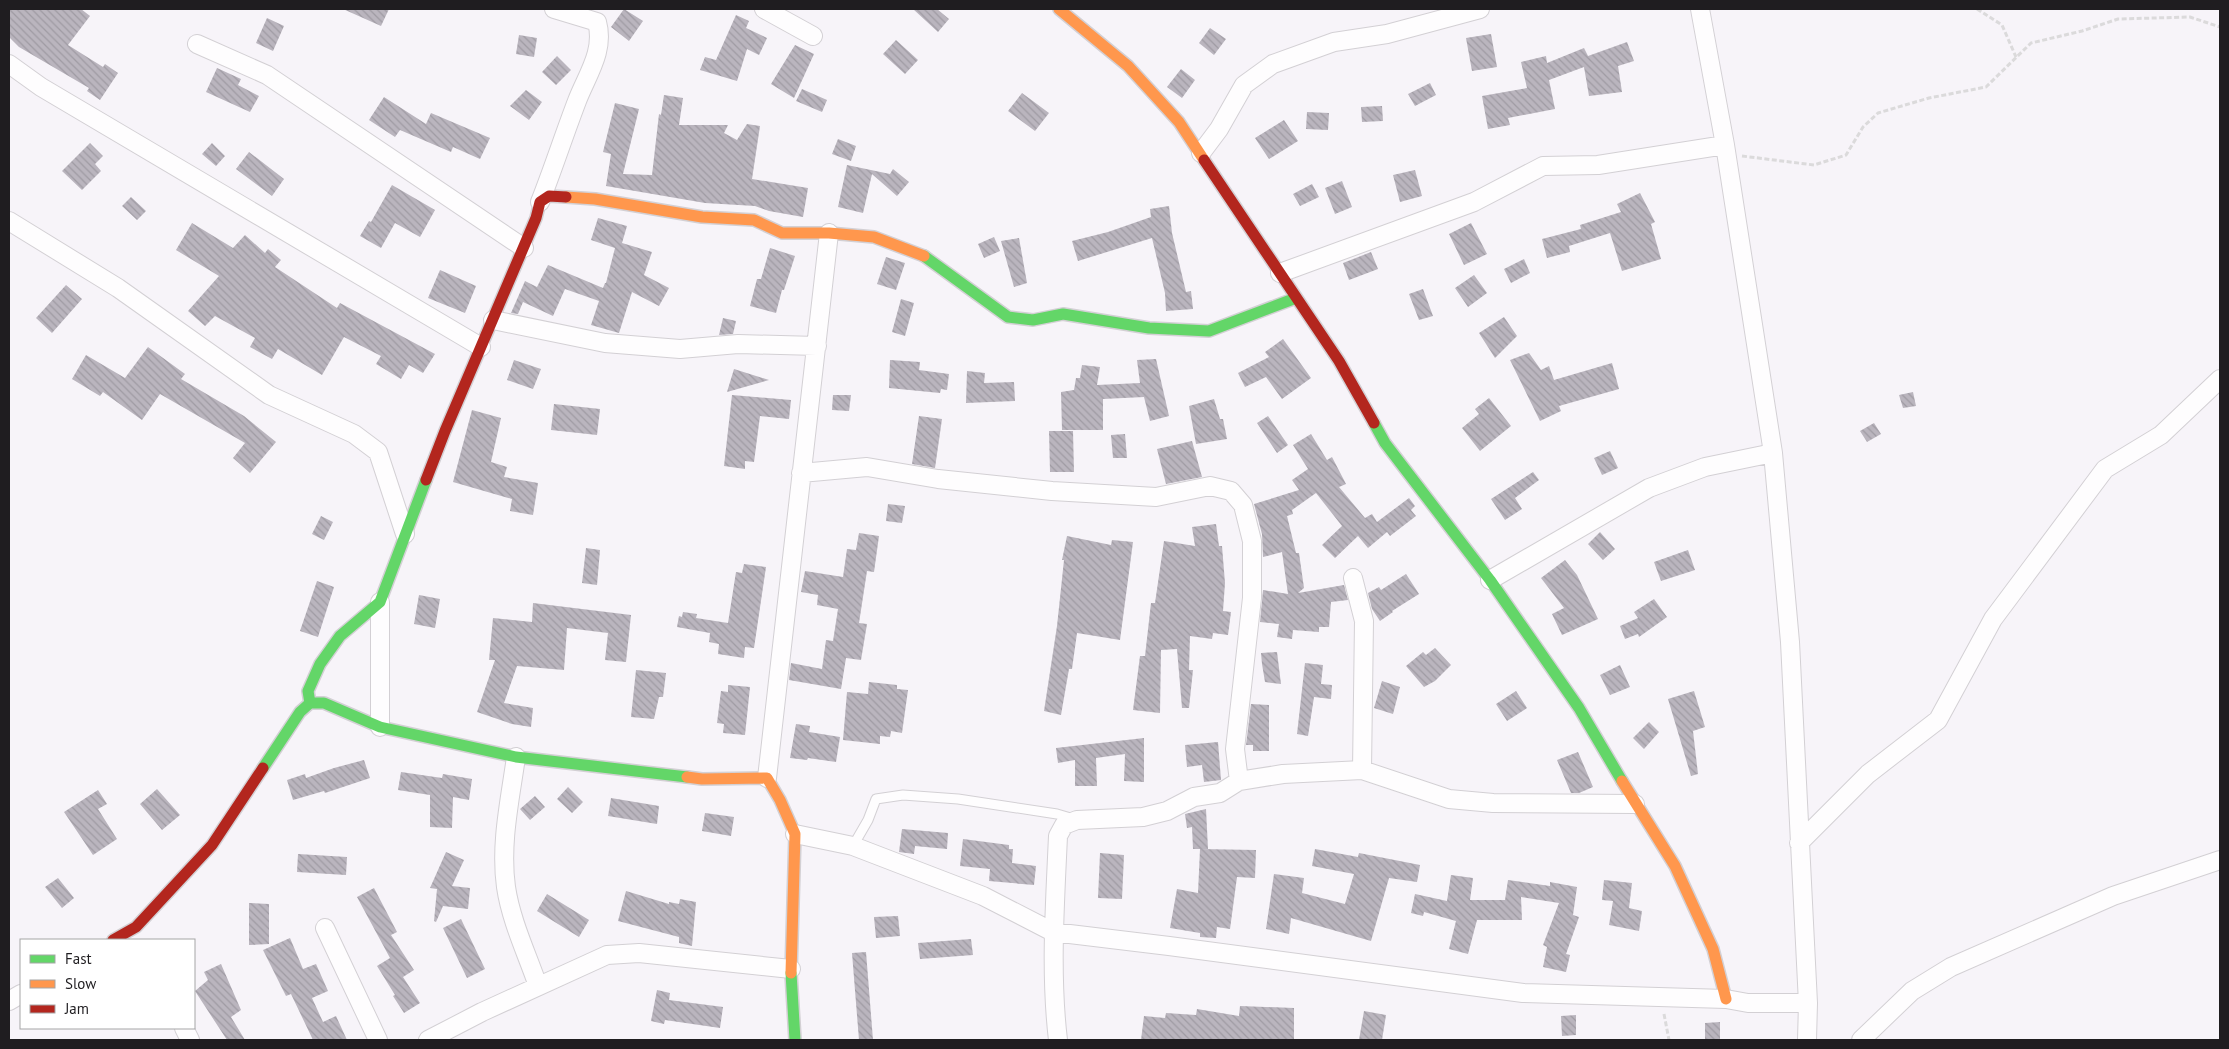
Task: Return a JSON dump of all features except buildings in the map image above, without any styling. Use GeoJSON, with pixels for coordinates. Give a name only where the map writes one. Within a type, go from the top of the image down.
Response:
{"type":"FeatureCollection","features":[{"type":"Feature","properties":{"kind":"street"},"geometry":{"type":"LineString","coordinates":[[380,727],[380,602],[396,564],[405,534],[524,248],[578,99],[594,64],[600,33],[597,22],[554,9]]}},
{"type":"Feature","properties":{"kind":"street"},"geometry":{"type":"LineString","coordinates":[[764,9],[813,36]]}},
{"type":"Feature","properties":{"kind":"street"},"geometry":{"type":"LineString","coordinates":[[1059,9],[1128,66],[1179,122],[1339,360],[1385,443],[1490,580],[1580,708],[1635,804],[1675,866],[1714,949],[1726,999]]}},
{"type":"Feature","properties":{"kind":"street"},"geometry":{"type":"LineString","coordinates":[[1201,153],[1219,129],[1244,85],[1274,64],[1334,42],[1387,34],[1480,9]]}},
{"type":"Feature","properties":{"kind":"street"},"geometry":{"type":"LineString","coordinates":[[1700,9],[1729,168],[1773,453],[1790,642],[1808,1003],[1808,1040]]}},
{"type":"Feature","properties":{"kind":"street"},"geometry":{"type":"LineString","coordinates":[[196,44],[267,75],[524,248]]}},
{"type":"Feature","properties":{"kind":"street"},"geometry":{"type":"LineString","coordinates":[[9,64],[41,87],[481,348]]}},
{"type":"Feature","properties":{"kind":"street"},"geometry":{"type":"LineString","coordinates":[[1280,273],[1474,202],[1542,166],[1598,165],[1725,144]]}},
{"type":"Feature","properties":{"kind":"street"},"geometry":{"type":"LineString","coordinates":[[540,202],[549,196],[595,199],[702,217],[754,220],[782,233],[829,233],[874,237],[921,254],[1008,317],[1033,320],[1063,314],[1149,328],[1209,331],[1296,298]]}},
{"type":"Feature","properties":{"kind":"street"},"geometry":{"type":"LineString","coordinates":[[9,221],[118,288],[269,395],[354,434],[368,443],[378,452],[405,534]]}},
{"type":"Feature","properties":{"kind":"street"},"geometry":{"type":"LineString","coordinates":[[795,1040],[791,969],[795,834],[780,800],[767,778],[829,233]]}},
{"type":"Feature","properties":{"kind":"street"},"geometry":{"type":"LineString","coordinates":[[493,320],[605,343],[680,349],[738,344],[817,346]]}},
{"type":"Feature","properties":{"kind":"street"},"geometry":{"type":"LineString","coordinates":[[1799,843],[1868,774],[1938,720],[1993,619],[2105,469],[2162,435],[2220,379]]}},
{"type":"Feature","properties":{"kind":"street"},"geometry":{"type":"LineString","coordinates":[[1490,580],[1649,488],[1705,467],[1773,453]]}},
{"type":"Feature","properties":{"kind":"street"},"geometry":{"type":"LineString","coordinates":[[801,473],[867,467],[938,479],[1052,491],[1156,497],[1210,486],[1230,491],[1243,505],[1252,541],[1252,598],[1235,749],[1238,781]]}},
{"type":"Feature","properties":{"kind":"street"},"geometry":{"type":"LineString","coordinates":[[1353,578],[1364,621],[1362,770]]}},
{"type":"Feature","properties":{"kind":"street"},"geometry":{"type":"LineString","coordinates":[[310,703],[308,691],[320,664],[340,636],[380,602]]}},
{"type":"Feature","properties":{"kind":"street"},"geometry":{"type":"LineString","coordinates":[[117,939],[139,934],[212,845],[300,712],[310,703],[324,703],[380,727],[516,757],[702,779],[767,778]]}},
{"type":"Feature","properties":{"kind":"street"},"geometry":{"type":"LineString","coordinates":[[516,757],[504,845],[506,888],[514,918],[538,986]]}},
{"type":"Feature","properties":{"kind":"street"},"geometry":{"type":"LineString","coordinates":[[1058,1040],[1055,1016],[1053,932],[1058,836],[1064,826],[1077,820],[1143,817],[1167,811],[1194,797],[1220,793],[1238,781],[1283,774],[1362,770],[1449,800],[1493,803],[1635,804]]}},
{"type":"Feature","properties":{"kind":"street"},"geometry":{"type":"LineString","coordinates":[[795,834],[853,846],[983,896],[1053,932],[1523,993],[1726,999],[1748,1003],[1808,1003]]}},
{"type":"Feature","properties":{"kind":"street"},"geometry":{"type":"LineString","coordinates":[[1861,1040],[1912,991],[1951,967],[2113,896],[2220,860]]}},
{"type":"Feature","properties":{"kind":"street"},"geometry":{"type":"LineString","coordinates":[[324,928],[378,1040]]}},
{"type":"Feature","properties":{"kind":"street"},"geometry":{"type":"LineString","coordinates":[[428,1040],[538,986],[607,956],[638,953],[791,969]]}},
{"type":"Feature","properties":{"kind":"street"},"geometry":{"type":"LineString","coordinates":[[9,1001],[20,995]]}},
{"type":"Feature","properties":{"kind":"lane"},"geometry":{"type":"LineString","coordinates":[[853,846],[868,820],[876,799],[903,795],[958,799],[1057,814],[1077,820]]}},
{"type":"Feature","properties":{"kind":"path"},"geometry":{"type":"LineString","coordinates":[[1977,9],[2002,25],[2016,57]]}},
{"type":"Feature","properties":{"kind":"path"},"geometry":{"type":"LineString","coordinates":[[1729,168],[1743,155],[1814,165],[1846,155],[1863,127],[1878,113],[1928,98],[1986,88],[2031,43],[2082,31],[2118,19],[2190,18],[2220,27]]}},
{"type":"Feature","properties":{"kind":"path"},"geometry":{"type":"LineString","coordinates":[[1660,997],[1669,1040]]}},
{"type":"Feature","properties":{"kind":"traffic: fast"},"geometry":{"type":"LineString","coordinates":[[924,256],[1008,317],[1033,320],[1063,314],[1149,328],[1209,331],[1296,298]]}},
{"type":"Feature","properties":{"kind":"traffic: fast"},"geometry":{"type":"LineString","coordinates":[[1374,423],[1385,443],[1490,580],[1579,708],[1622,781]]}},
{"type":"Feature","properties":{"kind":"traffic: fast"},"geometry":{"type":"LineString","coordinates":[[310,703],[308,691],[320,664],[340,636],[380,602],[426,480]]}},
{"type":"Feature","properties":{"kind":"traffic: fast"},"geometry":{"type":"LineString","coordinates":[[263,768],[300,712],[310,703],[324,703],[380,727],[516,757],[687,777]]}},
{"type":"Feature","properties":{"kind":"traffic: fast"},"geometry":{"type":"LineString","coordinates":[[791,973],[795,1040]]}},
{"type":"Feature","properties":{"kind":"traffic: slow"},"geometry":{"type":"LineString","coordinates":[[1059,9],[1128,66],[1179,122],[1204,160]]}},
{"type":"Feature","properties":{"kind":"traffic: slow"},"geometry":{"type":"LineString","coordinates":[[566,197],[595,199],[702,217],[754,220],[782,233],[829,233],[874,237],[924,256]]}},
{"type":"Feature","properties":{"kind":"traffic: slow"},"geometry":{"type":"LineString","coordinates":[[687,777],[702,779],[767,778],[780,800],[795,834],[791,973]]}},
{"type":"Feature","properties":{"kind":"traffic: slow"},"geometry":{"type":"LineString","coordinates":[[1622,781],[1675,866],[1713,949],[1726,999]]}},
{"type":"Feature","properties":{"kind":"traffic: jam"},"geometry":{"type":"LineString","coordinates":[[1204,160],[1339,361],[1374,423]]}},
{"type":"Feature","properties":{"kind":"traffic: jam"},"geometry":{"type":"LineString","coordinates":[[426,480],[536,218],[540,202],[549,196],[566,197]]}},
{"type":"Feature","properties":{"kind":"traffic: jam"},"geometry":{"type":"LineString","coordinates":[[115,939],[136,927],[212,845],[263,768]]}}]}
